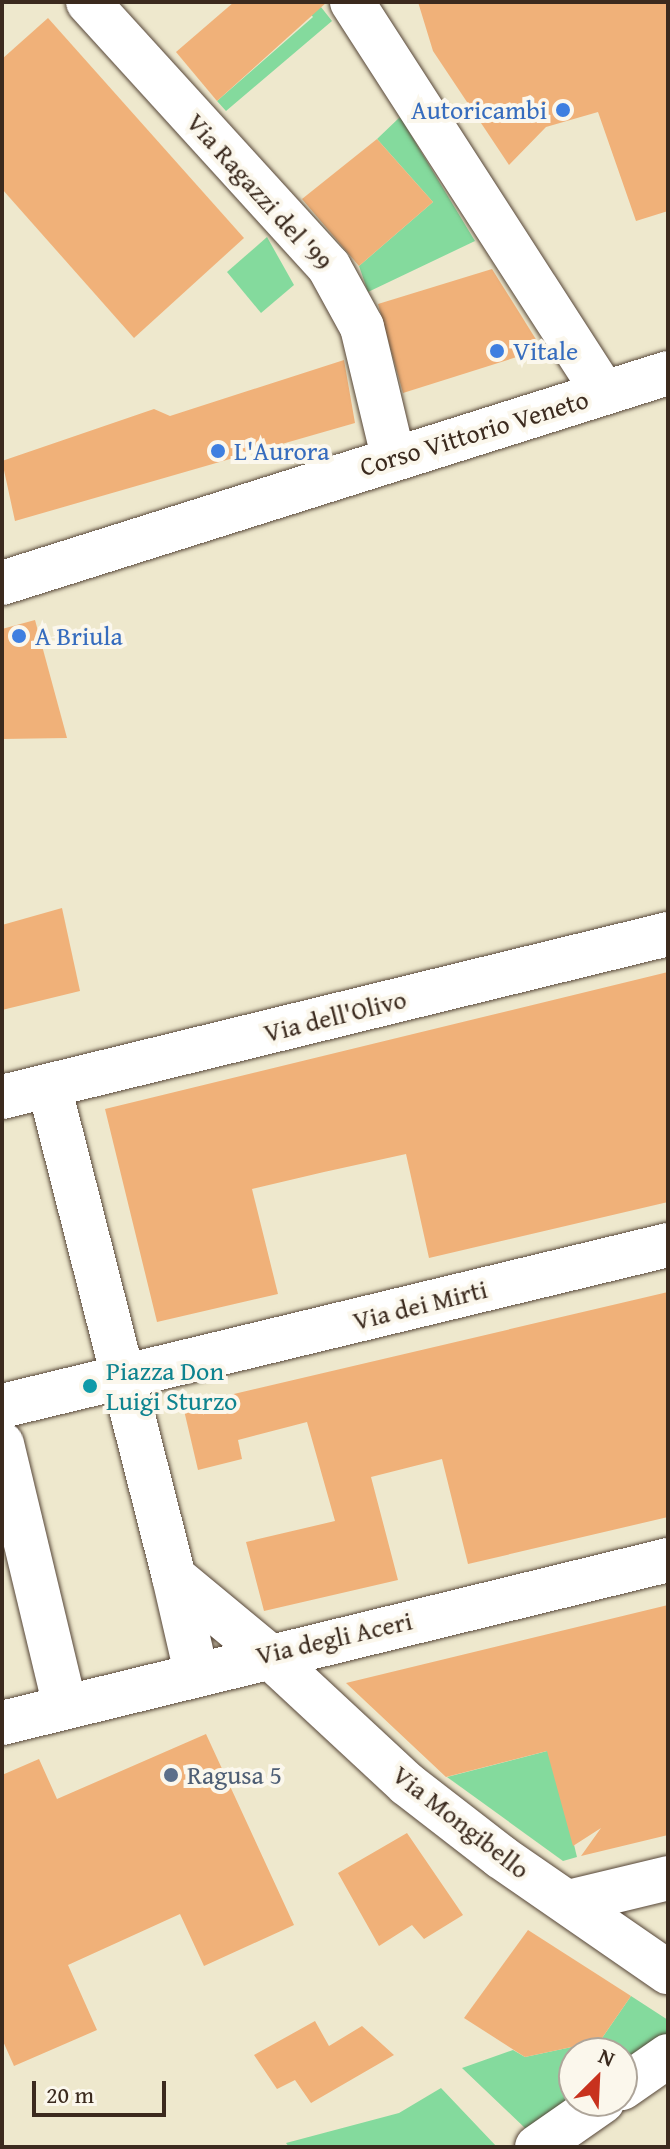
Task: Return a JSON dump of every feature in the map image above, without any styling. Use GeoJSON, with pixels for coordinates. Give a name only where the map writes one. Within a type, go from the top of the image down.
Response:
{"type":"FeatureCollection","features":[{"type":"Feature","properties":{"kind":"street","name":"Via Ragazzi del '99"},"geometry":{"type":"LineString","coordinates":[[88,2],[329,267],[362,327],[393,456]]}},
{"type":"Feature","properties":{"kind":"street"},"geometry":{"type":"LineString","coordinates":[[352,2],[604,393]]}},
{"type":"Feature","properties":{"kind":"street","name":"Corso Vittorio Veneto"},"geometry":{"type":"LineString","coordinates":[[2,583],[393,456],[668,373]]}},
{"type":"Feature","properties":{"kind":"street","name":"Corso Vittorio Veneto"},"geometry":{"type":"LineString","coordinates":[[2,567],[51,568]]}},
{"type":"Feature","properties":{"kind":"street","name":"Via dell'Olivo"},"geometry":{"type":"LineString","coordinates":[[2,1097],[668,934]]}},
{"type":"Feature","properties":{"kind":"street"},"geometry":{"type":"LineString","coordinates":[[49,1086],[119,1378],[174,1577],[196,1672]]}},
{"type":"Feature","properties":{"kind":"street","name":"Via dei Mirti"},"geometry":{"type":"LineString","coordinates":[[2,1406],[668,1245]]}},
{"type":"Feature","properties":{"kind":"street"},"geometry":{"type":"LineString","coordinates":[[2,1444],[65,1706]]}},
{"type":"Feature","properties":{"kind":"street","name":"Via degli Aceri"},"geometry":{"type":"LineString","coordinates":[[2,1723],[267,1654],[668,1560]]}},
{"type":"Feature","properties":{"kind":"street","name":"Via Mongibello"},"geometry":{"type":"LineString","coordinates":[[174,1577],[267,1654],[407,1784],[668,1972]]}},
{"type":"Feature","properties":{"kind":"street"},"geometry":{"type":"LineString","coordinates":[[569,1902],[668,1878]]}},
{"type":"Feature","properties":{"kind":"street"},"geometry":{"type":"LineString","coordinates":[[638,2077],[668,2056]]}},
{"type":"Feature","properties":{"kind":"street"},"geometry":{"type":"LineString","coordinates":[[537,2147],[580,2117]]}},
{"type":"Feature","properties":{"kind":"green space"},"geometry":{"type":"Polygon","coordinates":[[[301,2],[317,2],[332,21],[226,111],[217,101],[313,17],[301,2]]]}},
{"type":"Feature","properties":{"kind":"green space"},"geometry":{"type":"Polygon","coordinates":[[[400,117],[475,241],[368,292],[359,266],[433,202],[377,139],[400,117]]]}},
{"type":"Feature","properties":{"kind":"green space"},"geometry":{"type":"Polygon","coordinates":[[[267,237],[294,285],[261,313],[227,272],[267,237]]]}},
{"type":"Feature","properties":{"kind":"green space"},"geometry":{"type":"Polygon","coordinates":[[[551,1750],[577,1857],[563,1861],[447,1777],[551,1750]]]}},
{"type":"Feature","properties":{"kind":"green space"},"geometry":{"type":"Polygon","coordinates":[[[631,1996],[668,2020],[668,2035],[638,2055],[638,2037],[603,2037],[631,1996]]]}},
{"type":"Feature","properties":{"kind":"green space"},"geometry":{"type":"Polygon","coordinates":[[[513,2050],[525,2057],[558,2050],[558,2108],[526,2129],[462,2068],[513,2050]]]}},
{"type":"Feature","properties":{"kind":"green space"},"geometry":{"type":"Polygon","coordinates":[[[441,2088],[497,2147],[289,2147],[286,2143],[399,2113],[441,2088]]]}},
{"type":"Feature","properties":{"kind":"building"},"geometry":{"type":"Polygon","coordinates":[[[234,2],[327,2],[217,101],[176,52],[234,2]]]}},
{"type":"Feature","properties":{"kind":"building"},"geometry":{"type":"Polygon","coordinates":[[[418,2],[668,2],[668,211],[636,221],[598,112],[546,127],[509,165],[433,51],[418,2]]]}},
{"type":"Feature","properties":{"kind":"building"},"geometry":{"type":"Polygon","coordinates":[[[48,18],[244,238],[134,338],[2,189],[2,59],[48,18]]]}},
{"type":"Feature","properties":{"kind":"building"},"geometry":{"type":"Polygon","coordinates":[[[377,139],[433,202],[359,266],[302,199],[377,139]]]}},
{"type":"Feature","properties":{"kind":"building"},"geometry":{"type":"Polygon","coordinates":[[[492,269],[542,349],[403,393],[378,304],[492,269]]]}},
{"type":"Feature","properties":{"kind":"building"},"geometry":{"type":"Polygon","coordinates":[[[344,360],[355,423],[15,521],[2,461],[154,409],[170,416],[344,360]]]}},
{"type":"Feature","properties":{"kind":"building"},"geometry":{"type":"Polygon","coordinates":[[[35,620],[67,738],[2,739],[2,629],[35,620]]]}},
{"type":"Feature","properties":{"kind":"building"},"geometry":{"type":"Polygon","coordinates":[[[62,908],[80,991],[2,1010],[2,925],[62,908]]]}},
{"type":"Feature","properties":{"kind":"building"},"geometry":{"type":"Polygon","coordinates":[[[668,972],[668,1202],[429,1258],[406,1154],[324,1172],[252,1189],[278,1294],[157,1322],[105,1109],[668,972]]]}},
{"type":"Feature","properties":{"kind":"building"},"geometry":{"type":"Polygon","coordinates":[[[668,1292],[668,1517],[468,1564],[442,1459],[371,1477],[398,1580],[264,1611],[246,1542],[335,1521],[307,1422],[238,1440],[242,1459],[198,1470],[183,1406],[668,1292]]]}},
{"type":"Feature","properties":{"kind":"building"},"geometry":{"type":"Polygon","coordinates":[[[668,1605],[668,1835],[581,1856],[601,1828],[573,1846],[547,1751],[446,1777],[346,1683],[668,1605]]]}},
{"type":"Feature","properties":{"kind":"building"},"geometry":{"type":"Polygon","coordinates":[[[206,1734],[294,1925],[204,1966],[180,1914],[68,1965],[97,2030],[14,2066],[2,2039],[2,1775],[39,1759],[57,1799],[206,1734]]]}},
{"type":"Feature","properties":{"kind":"building"},"geometry":{"type":"Polygon","coordinates":[[[407,1833],[463,1915],[424,1939],[412,1925],[379,1946],[338,1873],[407,1833]]]}},
{"type":"Feature","properties":{"kind":"building"},"geometry":{"type":"Polygon","coordinates":[[[528,1930],[631,1996],[603,2037],[558,2037],[558,2050],[525,2057],[464,2018],[528,1930]]]}},
{"type":"Feature","properties":{"kind":"building"},"geometry":{"type":"Polygon","coordinates":[[[315,2021],[329,2046],[362,2026],[394,2055],[311,2103],[295,2080],[277,2089],[254,2055],[315,2021]]]}},
{"type":"Feature","properties":{"kind":"place","name":"Autoricambi"},"geometry":{"type":"Point","coordinates":[563,110]}},
{"type":"Feature","properties":{"kind":"place","name":"Vitale"},"geometry":{"type":"Point","coordinates":[497,351]}},
{"type":"Feature","properties":{"kind":"place","name":"L'Aurora"},"geometry":{"type":"Point","coordinates":[218,451]}},
{"type":"Feature","properties":{"kind":"place","name":"A Briula"},"geometry":{"type":"Point","coordinates":[19,636]}},
{"type":"Feature","properties":{"kind":"place","name":"Piazza Don Luigi Sturzo"},"geometry":{"type":"Point","coordinates":[90,1386]}},
{"type":"Feature","properties":{"kind":"place","name":"Ragusa 5"},"geometry":{"type":"Point","coordinates":[171,1775]}}]}
